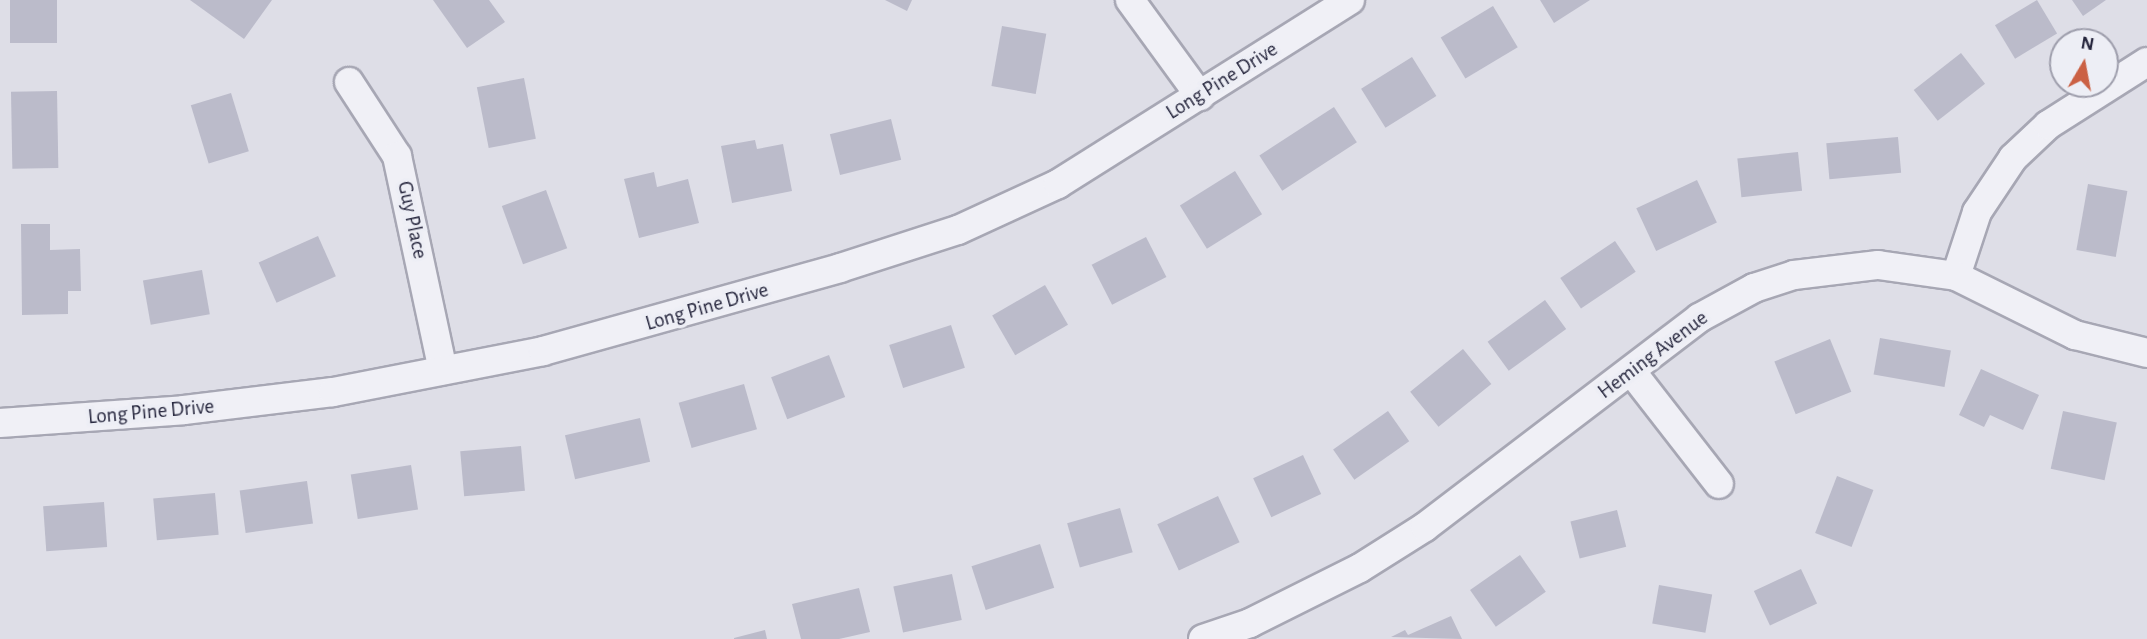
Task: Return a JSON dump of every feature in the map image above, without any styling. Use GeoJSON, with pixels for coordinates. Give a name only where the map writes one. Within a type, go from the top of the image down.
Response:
{"type":"FeatureCollection","features":[{"type":"Feature","properties":{"kind":"street"},"geometry":{"type":"LineString","coordinates":[[1129,0],[1200,96]]}},
{"type":"Feature","properties":{"kind":"street","name":"Long Pine Drive"},"geometry":{"type":"LineString","coordinates":[[0,423],[184,410],[333,391],[443,370],[640,327],[958,230],[1058,184],[1350,0]]}},
{"type":"Feature","properties":{"kind":"street"},"geometry":{"type":"LineString","coordinates":[[1956,276],[1977,212],[2013,158],[2048,125],[2147,62]]}},
{"type":"Feature","properties":{"kind":"street","name":"Guy Place"},"geometry":{"type":"LineString","coordinates":[[349,82],[397,156],[443,370]]}},
{"type":"Feature","properties":{"kind":"street","name":"Heming Avenue"},"geometry":{"type":"LineString","coordinates":[[1203,639],[1260,618],[1360,568],[1425,527],[1716,307],[1794,275],[1878,265],[1956,276],[2075,335],[2147,353]]}},
{"type":"Feature","properties":{"kind":"street"},"geometry":{"type":"LineString","coordinates":[[1631,371],[1719,484]]}},
{"type":"Feature","properties":{"kind":"building"},"geometry":{"type":"Polygon","coordinates":[[[10,0],[57,0],[57,43],[10,43],[10,0]]]}},
{"type":"Feature","properties":{"kind":"building"},"geometry":{"type":"Polygon","coordinates":[[[190,0],[272,0],[244,39],[190,0]]]}},
{"type":"Feature","properties":{"kind":"building"},"geometry":{"type":"Polygon","coordinates":[[[433,0],[489,0],[505,22],[467,48],[433,0]]]}},
{"type":"Feature","properties":{"kind":"building"},"geometry":{"type":"Polygon","coordinates":[[[885,0],[912,0],[907,11],[885,0]]]}},
{"type":"Feature","properties":{"kind":"building"},"geometry":{"type":"Polygon","coordinates":[[[1540,0],[1590,0],[1554,23],[1540,0]]]}},
{"type":"Feature","properties":{"kind":"building"},"geometry":{"type":"Polygon","coordinates":[[[2037,0],[2054,28],[2049,28],[2049,38],[2015,59],[1995,25],[2037,0]]]}},
{"type":"Feature","properties":{"kind":"building"},"geometry":{"type":"Polygon","coordinates":[[[2072,0],[2106,0],[2083,16],[2072,0]]]}},
{"type":"Feature","properties":{"kind":"building"},"geometry":{"type":"Polygon","coordinates":[[[1493,6],[1518,47],[1465,79],[1441,37],[1493,6]]]}},
{"type":"Feature","properties":{"kind":"building"},"geometry":{"type":"Polygon","coordinates":[[[1002,26],[1046,34],[1036,94],[991,86],[1002,26]]]}},
{"type":"Feature","properties":{"kind":"building"},"geometry":{"type":"Polygon","coordinates":[[[1961,53],[1985,84],[1938,121],[1914,90],[1961,53]]]}},
{"type":"Feature","properties":{"kind":"building"},"geometry":{"type":"Polygon","coordinates":[[[1412,57],[1436,96],[1385,128],[1361,89],[1412,57]]]}},
{"type":"Feature","properties":{"kind":"building"},"geometry":{"type":"Polygon","coordinates":[[[524,78],[536,139],[489,148],[477,87],[524,78]]]}},
{"type":"Feature","properties":{"kind":"building"},"geometry":{"type":"Polygon","coordinates":[[[57,91],[58,168],[12,169],[11,92],[57,91]]]}},
{"type":"Feature","properties":{"kind":"building"},"geometry":{"type":"Polygon","coordinates":[[[231,93],[249,151],[209,164],[191,105],[231,93]]]}},
{"type":"Feature","properties":{"kind":"building"},"geometry":{"type":"Polygon","coordinates":[[[1334,107],[1357,142],[1282,191],[1259,155],[1334,107]]]}},
{"type":"Feature","properties":{"kind":"building"},"geometry":{"type":"Polygon","coordinates":[[[891,119],[901,160],[840,175],[830,134],[891,119]]]}},
{"type":"Feature","properties":{"kind":"building"},"geometry":{"type":"Polygon","coordinates":[[[1898,137],[1901,173],[1829,179],[1826,143],[1898,137]]]}},
{"type":"Feature","properties":{"kind":"building"},"geometry":{"type":"Polygon","coordinates":[[[755,140],[757,149],[783,144],[792,191],[732,203],[721,146],[755,140]]]}},
{"type":"Feature","properties":{"kind":"building"},"geometry":{"type":"Polygon","coordinates":[[[1798,152],[1802,191],[1741,197],[1737,158],[1798,152]]]}},
{"type":"Feature","properties":{"kind":"building"},"geometry":{"type":"Polygon","coordinates":[[[1235,171],[1262,214],[1207,249],[1180,205],[1235,171]]]}},
{"type":"Feature","properties":{"kind":"building"},"geometry":{"type":"Polygon","coordinates":[[[654,172],[657,187],[688,179],[699,223],[639,238],[624,179],[654,172]]]}},
{"type":"Feature","properties":{"kind":"building"},"geometry":{"type":"Polygon","coordinates":[[[1697,180],[1717,223],[1656,251],[1636,208],[1697,180]]]}},
{"type":"Feature","properties":{"kind":"building"},"geometry":{"type":"Polygon","coordinates":[[[2088,184],[2127,191],[2116,257],[2076,250],[2088,184]]]}},
{"type":"Feature","properties":{"kind":"building"},"geometry":{"type":"Polygon","coordinates":[[[546,190],[567,248],[523,264],[502,206],[546,190]]]}},
{"type":"Feature","properties":{"kind":"building"},"geometry":{"type":"Polygon","coordinates":[[[21,224],[50,224],[50,250],[80,249],[81,291],[68,291],[68,314],[22,315],[21,224]]]}},
{"type":"Feature","properties":{"kind":"building"},"geometry":{"type":"Polygon","coordinates":[[[318,236],[336,276],[277,303],[259,262],[318,236]]]}},
{"type":"Feature","properties":{"kind":"building"},"geometry":{"type":"Polygon","coordinates":[[[1146,237],[1166,277],[1112,305],[1092,265],[1146,237]]]}},
{"type":"Feature","properties":{"kind":"building"},"geometry":{"type":"Polygon","coordinates":[[[1615,241],[1636,272],[1581,309],[1560,278],[1615,241]]]}},
{"type":"Feature","properties":{"kind":"building"},"geometry":{"type":"Polygon","coordinates":[[[202,270],[210,314],[151,325],[143,280],[202,270]]]}},
{"type":"Feature","properties":{"kind":"building"},"geometry":{"type":"Polygon","coordinates":[[[1045,285],[1068,325],[1015,355],[992,316],[1045,285]]]}},
{"type":"Feature","properties":{"kind":"building"},"geometry":{"type":"Polygon","coordinates":[[[1545,300],[1566,329],[1509,371],[1488,342],[1545,300]]]}},
{"type":"Feature","properties":{"kind":"building"},"geometry":{"type":"Polygon","coordinates":[[[951,325],[965,368],[903,388],[889,345],[951,325]]]}},
{"type":"Feature","properties":{"kind":"building"},"geometry":{"type":"Polygon","coordinates":[[[1880,338],[1951,351],[1944,387],[1874,374],[1880,338]]]}},
{"type":"Feature","properties":{"kind":"building"},"geometry":{"type":"Polygon","coordinates":[[[1830,339],[1851,392],[1796,414],[1774,361],[1830,339]]]}},
{"type":"Feature","properties":{"kind":"building"},"geometry":{"type":"Polygon","coordinates":[[[1463,349],[1491,384],[1438,427],[1410,392],[1463,349]]]}},
{"type":"Feature","properties":{"kind":"building"},"geometry":{"type":"Polygon","coordinates":[[[829,355],[845,397],[787,419],[771,377],[829,355]]]}},
{"type":"Feature","properties":{"kind":"building"},"geometry":{"type":"Polygon","coordinates":[[[1981,369],[2039,395],[2023,430],[1990,415],[1984,427],[1959,415],[1981,369]]]}},
{"type":"Feature","properties":{"kind":"building"},"geometry":{"type":"Polygon","coordinates":[[[744,384],[757,429],[692,448],[679,403],[744,384]]]}},
{"type":"Feature","properties":{"kind":"building"},"geometry":{"type":"Polygon","coordinates":[[[1388,411],[1409,441],[1354,480],[1333,449],[1388,411]]]}},
{"type":"Feature","properties":{"kind":"building"},"geometry":{"type":"Polygon","coordinates":[[[2063,411],[2117,422],[2105,480],[2051,469],[2063,411]]]}},
{"type":"Feature","properties":{"kind":"building"},"geometry":{"type":"Polygon","coordinates":[[[640,418],[650,462],[575,479],[565,435],[640,418]]]}},
{"type":"Feature","properties":{"kind":"building"},"geometry":{"type":"Polygon","coordinates":[[[521,446],[525,491],[464,496],[460,451],[521,446]]]}},
{"type":"Feature","properties":{"kind":"building"},"geometry":{"type":"Polygon","coordinates":[[[1303,455],[1321,494],[1271,517],[1253,478],[1303,455]]]}},
{"type":"Feature","properties":{"kind":"building"},"geometry":{"type":"Polygon","coordinates":[[[411,465],[418,509],[358,519],[351,475],[411,465]]]}},
{"type":"Feature","properties":{"kind":"building"},"geometry":{"type":"Polygon","coordinates":[[[1837,476],[1873,490],[1852,547],[1815,533],[1837,476]]]}},
{"type":"Feature","properties":{"kind":"building"},"geometry":{"type":"Polygon","coordinates":[[[307,481],[313,524],[246,533],[240,490],[307,481]]]}},
{"type":"Feature","properties":{"kind":"building"},"geometry":{"type":"Polygon","coordinates":[[[215,493],[219,535],[157,540],[153,498],[215,493]]]}},
{"type":"Feature","properties":{"kind":"building"},"geometry":{"type":"Polygon","coordinates":[[[1218,496],[1240,542],[1179,571],[1157,524],[1218,496]]]}},
{"type":"Feature","properties":{"kind":"building"},"geometry":{"type":"Polygon","coordinates":[[[104,502],[107,547],[46,551],[43,506],[104,502]]]}},
{"type":"Feature","properties":{"kind":"building"},"geometry":{"type":"Polygon","coordinates":[[[1120,508],[1133,552],[1080,567],[1067,523],[1120,508]]]}},
{"type":"Feature","properties":{"kind":"building"},"geometry":{"type":"Polygon","coordinates":[[[1617,510],[1626,547],[1580,558],[1570,522],[1617,510]]]}},
{"type":"Feature","properties":{"kind":"building"},"geometry":{"type":"Polygon","coordinates":[[[1040,544],[1054,588],[986,610],[972,566],[1040,544]]]}},
{"type":"Feature","properties":{"kind":"building"},"geometry":{"type":"Polygon","coordinates":[[[1520,555],[1546,592],[1496,627],[1470,590],[1520,555]]]}},
{"type":"Feature","properties":{"kind":"building"},"geometry":{"type":"Polygon","coordinates":[[[1801,569],[1817,603],[1770,625],[1754,591],[1801,569]]]}},
{"type":"Feature","properties":{"kind":"building"},"geometry":{"type":"Polygon","coordinates":[[[952,574],[962,620],[903,632],[893,586],[952,574]]]}},
{"type":"Feature","properties":{"kind":"building"},"geometry":{"type":"Polygon","coordinates":[[[1659,585],[1712,594],[1705,633],[1652,623],[1659,585]]]}},
{"type":"Feature","properties":{"kind":"building"},"geometry":{"type":"Polygon","coordinates":[[[859,588],[870,632],[839,639],[801,639],[792,604],[859,588]]]}},
{"type":"Feature","properties":{"kind":"building"},"geometry":{"type":"Polygon","coordinates":[[[1451,616],[1462,639],[1391,637],[1405,630],[1408,635],[1451,616]]]}},
{"type":"Feature","properties":{"kind":"building"},"geometry":{"type":"Polygon","coordinates":[[[765,630],[767,639],[734,639],[734,638],[765,630]]]}}]}
